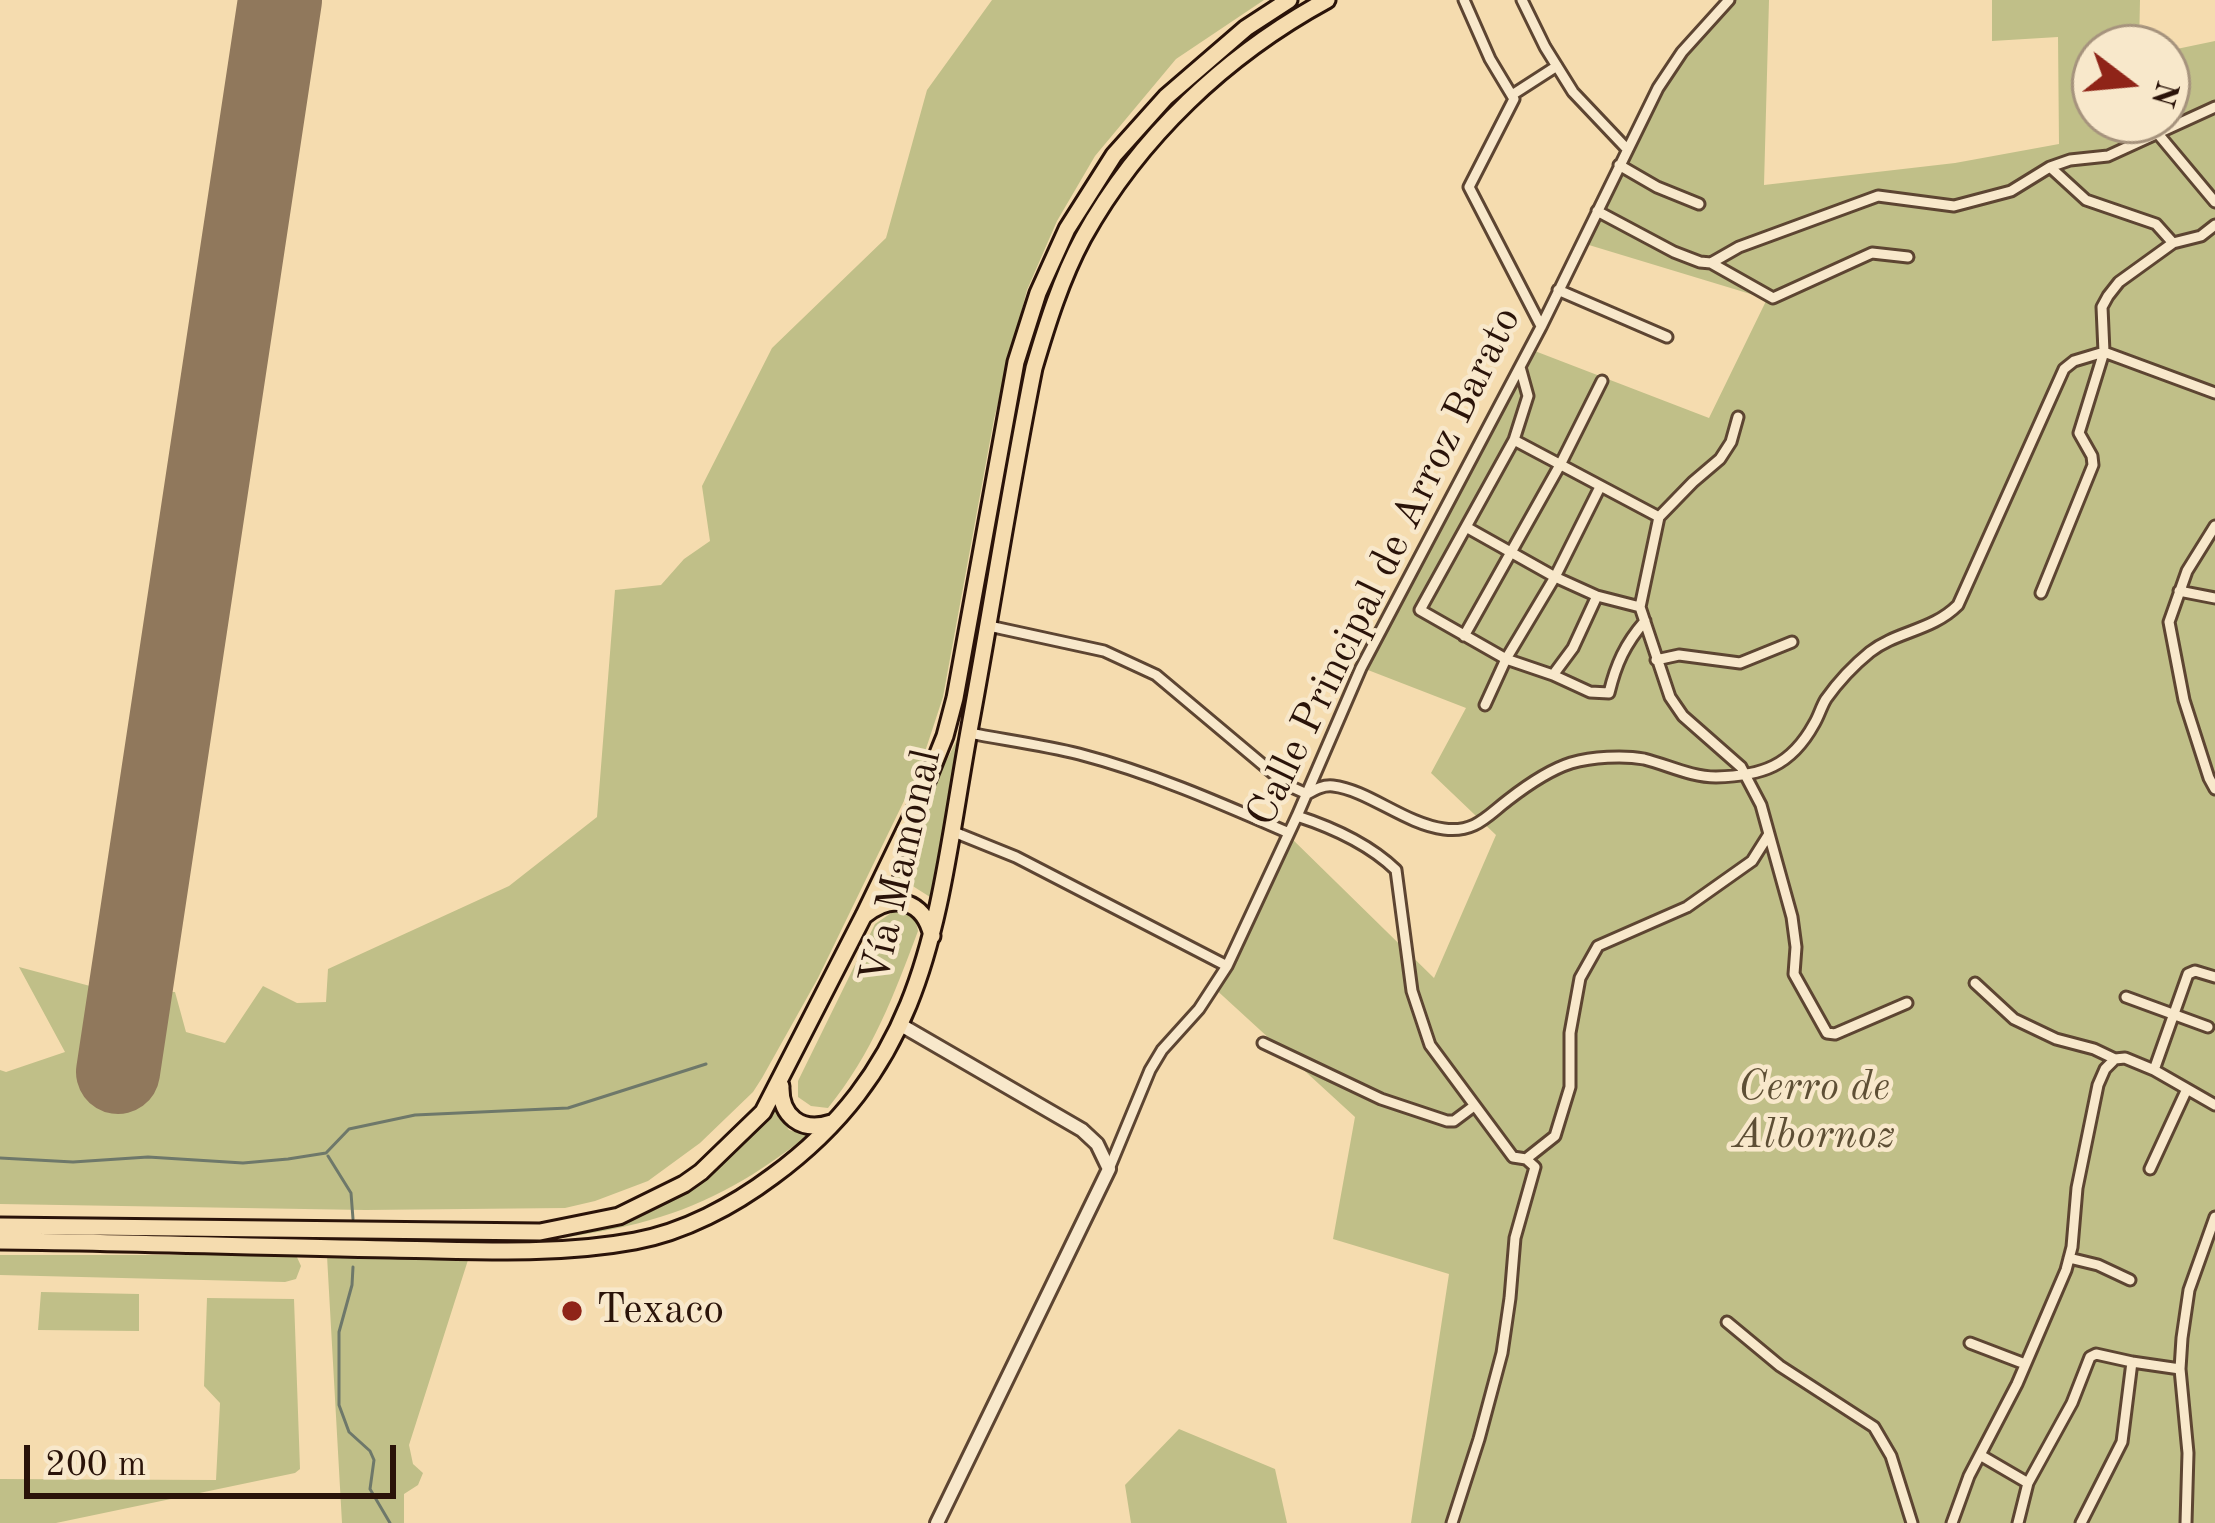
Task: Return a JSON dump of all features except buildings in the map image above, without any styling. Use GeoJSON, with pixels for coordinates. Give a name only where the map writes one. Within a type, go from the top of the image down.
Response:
{"type":"FeatureCollection","features":[{"type":"Feature","properties":{"kind":"main road","name":"Vía Mamonal"},"geometry":{"type":"LineString","coordinates":[[0,1226],[507,1233],[580,1226],[620,1216],[701,1172],[763,1112],[784,1076],[919,801],[945,736],[1016,362],[1038,293],[1067,229],[1088,192],[1139,125],[1204,62],[1289,0]]}},
{"type":"Feature","properties":{"kind":"main road","name":"Vía Mamonal"},"geometry":{"type":"LineString","coordinates":[[0,1241],[552,1250],[639,1241],[670,1231],[728,1206],[790,1164],[870,1076],[914,997],[932,939],[953,832],[1034,368],[1048,319],[1082,240],[1128,169],[1180,109],[1250,49],[1327,0]]}},
{"type":"Feature","properties":{"kind":"main road"},"geometry":{"type":"LineString","coordinates":[[864,915],[881,904],[912,905],[927,919],[932,939]]}},
{"type":"Feature","properties":{"kind":"main road"},"geometry":{"type":"LineString","coordinates":[[784,1076],[781,1099],[791,1118],[812,1127],[833,1122]]}},
{"type":"Feature","properties":{"kind":"street"},"geometry":{"type":"LineString","coordinates":[[1464,0],[1512,95],[1512,105],[1469,187],[1541,327]]}},
{"type":"Feature","properties":{"kind":"street"},"geometry":{"type":"LineString","coordinates":[[1522,0],[1573,92],[1627,148]]}},
{"type":"Feature","properties":{"kind":"street","name":"Calle Principal de Arroz Barato"},"geometry":{"type":"LineString","coordinates":[[937,1523],[1162,1050],[1199,1009],[1227,966],[1361,668],[1541,327],[1618,165],[1670,69],[1729,0]]}},
{"type":"Feature","properties":{"kind":"street"},"geometry":{"type":"LineString","coordinates":[[1512,95],[1557,66]]}},
{"type":"Feature","properties":{"kind":"street"},"geometry":{"type":"LineString","coordinates":[[1711,263],[1739,247],[1878,196],[1954,206],[2011,191],[2070,160],[2108,156],[2137,144]]}},
{"type":"Feature","properties":{"kind":"street"},"geometry":{"type":"LineString","coordinates":[[2167,144],[2215,202]]}},
{"type":"Feature","properties":{"kind":"street"},"geometry":{"type":"LineString","coordinates":[[1618,165],[1699,204]]}},
{"type":"Feature","properties":{"kind":"street"},"geometry":{"type":"LineString","coordinates":[[2050,167],[2086,200],[2156,224],[2173,243]]}},
{"type":"Feature","properties":{"kind":"street"},"geometry":{"type":"LineString","coordinates":[[1597,212],[1674,252],[1711,263],[1773,298],[1872,254],[1908,257]]}},
{"type":"Feature","properties":{"kind":"street"},"geometry":{"type":"LineString","coordinates":[[2042,593],[2093,465],[2079,434],[2104,352],[2102,307],[2120,282],[2173,243],[2201,236],[2215,225]]}},
{"type":"Feature","properties":{"kind":"street"},"geometry":{"type":"LineString","coordinates":[[1558,290],[1667,337]]}},
{"type":"Feature","properties":{"kind":"street"},"geometry":{"type":"LineString","coordinates":[[988,626],[1104,650],[1131,661],[1156,675],[1287,784],[1307,794],[1325,786],[1340,787],[1421,823],[1459,830],[1488,819],[1522,790],[1574,762],[1640,758],[1711,777],[1745,774],[1790,758],[1840,680],[1867,655],[1934,623],[1958,605],[2063,369],[2104,352],[2215,393]]}},
{"type":"Feature","properties":{"kind":"street"},"geometry":{"type":"LineString","coordinates":[[1520,368],[1528,396],[1514,440],[1420,610],[1506,658],[1590,692],[1609,693],[1626,643],[1645,621]]}},
{"type":"Feature","properties":{"kind":"street"},"geometry":{"type":"LineString","coordinates":[[1463,636],[1602,381]]}},
{"type":"Feature","properties":{"kind":"street"},"geometry":{"type":"LineString","coordinates":[[1738,417],[1720,459],[1659,517],[1640,607],[1670,697],[1683,716],[1745,774],[1761,806],[1792,917],[1794,974],[1827,1033],[1907,1003]]}},
{"type":"Feature","properties":{"kind":"street"},"geometry":{"type":"LineString","coordinates":[[1514,440],[1659,517]]}},
{"type":"Feature","properties":{"kind":"street"},"geometry":{"type":"LineString","coordinates":[[1485,705],[1600,487]]}},
{"type":"Feature","properties":{"kind":"street"},"geometry":{"type":"LineString","coordinates":[[2215,526],[2179,591],[2168,622],[2190,724],[2215,789]]}},
{"type":"Feature","properties":{"kind":"street"},"geometry":{"type":"LineString","coordinates":[[1466,527],[1555,577],[1597,596],[1640,607]]}},
{"type":"Feature","properties":{"kind":"street"},"geometry":{"type":"LineString","coordinates":[[2179,591],[2215,598]]}},
{"type":"Feature","properties":{"kind":"street"},"geometry":{"type":"LineString","coordinates":[[1553,676],[1573,648],[1597,596]]}},
{"type":"Feature","properties":{"kind":"street"},"geometry":{"type":"LineString","coordinates":[[1656,660],[1679,656],[1740,663],[1792,642]]}},
{"type":"Feature","properties":{"kind":"street"},"geometry":{"type":"LineString","coordinates":[[969,733],[1079,754],[1186,788],[1289,833]]}},
{"type":"Feature","properties":{"kind":"street"},"geometry":{"type":"LineString","coordinates":[[1298,816],[1324,824],[1396,870],[1412,991],[1430,1045],[1513,1157],[1535,1167],[1515,1238],[1502,1353],[1452,1523]]}},
{"type":"Feature","properties":{"kind":"street"},"geometry":{"type":"LineString","coordinates":[[953,832],[1016,857],[1227,966]]}},
{"type":"Feature","properties":{"kind":"street"},"geometry":{"type":"LineString","coordinates":[[1526,1159],[1555,1136],[1570,1087],[1570,1033],[1580,978],[1598,946],[1688,907],[1752,861],[1768,834]]}},
{"type":"Feature","properties":{"kind":"street"},"geometry":{"type":"LineString","coordinates":[[2154,1070],[2188,974],[2215,977]]}},
{"type":"Feature","properties":{"kind":"street"},"geometry":{"type":"LineString","coordinates":[[1975,983],[2014,1019],[2056,1040],[2154,1070],[2215,1105]]}},
{"type":"Feature","properties":{"kind":"street"},"geometry":{"type":"LineString","coordinates":[[2126,997],[2208,1027]]}},
{"type":"Feature","properties":{"kind":"street"},"geometry":{"type":"LineString","coordinates":[[901,1025],[1082,1130],[1097,1144],[1109,1169]]}},
{"type":"Feature","properties":{"kind":"street"},"geometry":{"type":"LineString","coordinates":[[1263,1043],[1381,1100],[1447,1121],[1474,1106]]}},
{"type":"Feature","properties":{"kind":"street"},"geometry":{"type":"LineString","coordinates":[[1952,1523],[2069,1258],[2077,1188],[2098,1085],[2115,1059]]}},
{"type":"Feature","properties":{"kind":"street"},"geometry":{"type":"LineString","coordinates":[[2150,1169],[2187,1089]]}},
{"type":"Feature","properties":{"kind":"street"},"geometry":{"type":"LineString","coordinates":[[2186,1523],[2188,1453],[2180,1370],[2189,1290],[2215,1217]]}},
{"type":"Feature","properties":{"kind":"street"},"geometry":{"type":"LineString","coordinates":[[2069,1258],[2130,1280]]}},
{"type":"Feature","properties":{"kind":"street"},"geometry":{"type":"LineString","coordinates":[[1727,1322],[1780,1366],[1874,1427],[1891,1456],[1912,1523]]}},
{"type":"Feature","properties":{"kind":"street"},"geometry":{"type":"LineString","coordinates":[[1970,1343],[2025,1364]]}},
{"type":"Feature","properties":{"kind":"street"},"geometry":{"type":"LineString","coordinates":[[2018,1523],[2028,1483],[2072,1403],[2090,1357],[2096,1354],[2180,1370]]}},
{"type":"Feature","properties":{"kind":"street"},"geometry":{"type":"LineString","coordinates":[[2084,1522],[2122,1442],[2132,1362]]}},
{"type":"Feature","properties":{"kind":"street"},"geometry":{"type":"LineString","coordinates":[[1980,1455],[2028,1483]]}},
{"type":"Feature","properties":{"kind":"green space"},"geometry":{"type":"Polygon","coordinates":[[[992,0],[1264,0],[1176,59],[1095,156],[1057,221],[1027,290],[994,419],[943,697],[919,770],[818,978],[753,1092],[700,1143],[648,1181],[565,1208],[0,1204],[0,1070],[65,1052],[19,967],[105,990],[175,992],[186,1032],[225,1043],[263,986],[297,1003],[326,1002],[328,969],[509,886],[597,817],[615,590],[661,585],[684,559],[710,541],[702,486],[772,348],[886,238],[927,90],[992,0]]]}},
{"type":"Feature","properties":{"kind":"green space","name":"Cerro de Albornoz"},"geometry":{"type":"Polygon","coordinates":[[[1726,0],[1769,0],[1764,185],[1955,163],[2059,144],[2058,37],[1992,41],[1992,0],[2140,0],[2140,24],[2071,24],[2071,144],[2191,144],[2191,46],[2215,41],[2215,1523],[1411,1523],[1449,1274],[1333,1239],[1355,1117],[1212,986],[1287,834],[1434,978],[1496,835],[1431,773],[1466,708],[1355,665],[1527,348],[1709,418],[1767,299],[1579,242],[1656,87],[1726,0]]]}},
{"type":"Feature","properties":{"kind":"green space"},"geometry":{"type":"Polygon","coordinates":[[[962,729],[930,897],[908,883],[886,884],[962,729]]]}},
{"type":"Feature","properties":{"kind":"green space"},"geometry":{"type":"Polygon","coordinates":[[[897,909],[912,916],[918,931],[891,1001],[844,1088],[828,1108],[811,1106],[798,1097],[798,1081],[875,924],[897,909]]]}},
{"type":"Feature","properties":{"kind":"green space"},"geometry":{"type":"Polygon","coordinates":[[[771,1105],[789,1130],[808,1135],[752,1174],[672,1213],[547,1241],[648,1208],[771,1105]]]}},
{"type":"Feature","properties":{"kind":"green space"},"geometry":{"type":"Polygon","coordinates":[[[0,1255],[296,1255],[301,1266],[296,1279],[285,1282],[0,1275],[0,1255]]]}},
{"type":"Feature","properties":{"kind":"green space"},"geometry":{"type":"Polygon","coordinates":[[[327,1256],[468,1260],[409,1445],[413,1464],[423,1473],[418,1485],[404,1494],[404,1523],[342,1523],[327,1256]]]}},
{"type":"Feature","properties":{"kind":"green space"},"geometry":{"type":"Polygon","coordinates":[[[41,1292],[139,1294],[139,1331],[38,1330],[41,1292]]]}},
{"type":"Feature","properties":{"kind":"green space"},"geometry":{"type":"Polygon","coordinates":[[[207,1298],[294,1299],[300,1469],[56,1523],[0,1523],[0,1479],[216,1480],[220,1403],[204,1386],[207,1298]]]}},
{"type":"Feature","properties":{"kind":"green space"},"geometry":{"type":"Polygon","coordinates":[[[1179,1429],[1275,1469],[1287,1523],[1131,1523],[1125,1485],[1179,1429]]]}},
{"type":"Feature","properties":{"kind":"waterway"},"geometry":{"type":"LineString","coordinates":[[0,1158],[73,1162],[148,1157],[243,1163],[288,1159],[326,1153],[349,1129],[415,1115],[568,1108],[706,1064]]}},
{"type":"Feature","properties":{"kind":"waterway"},"geometry":{"type":"LineString","coordinates":[[328,1156],[351,1193],[353,1219]]}},
{"type":"Feature","properties":{"kind":"waterway"},"geometry":{"type":"LineString","coordinates":[[353,1267],[339,1332],[339,1405],[349,1432],[374,1460],[370,1489],[390,1523]]}},
{"type":"Feature","properties":{"kind":"runway"},"geometry":{"type":"LineString","coordinates":[[118,1072],[280,0]]}},
{"type":"Feature","properties":{"kind":"place","name":"Texaco"},"geometry":{"type":"Point","coordinates":[572,1311]}}]}
